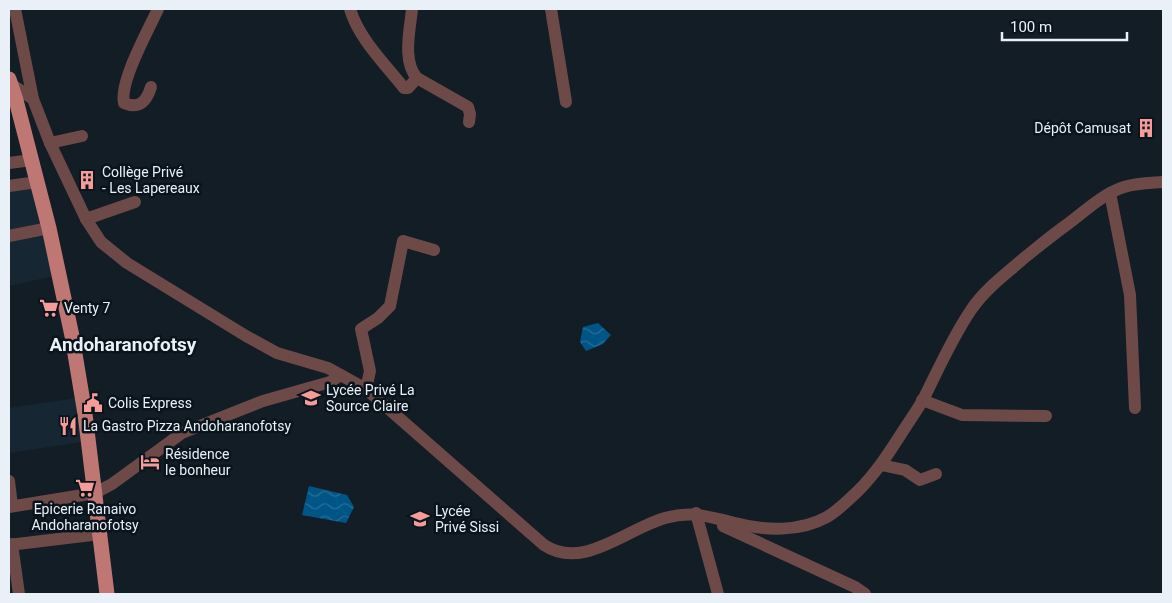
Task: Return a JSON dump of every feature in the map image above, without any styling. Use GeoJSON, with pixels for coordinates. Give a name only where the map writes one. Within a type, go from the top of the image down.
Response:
{"type":"FeatureCollection","features":[{"type":"Feature","properties":{"kind":"main road"},"geometry":{"type":"LineString","coordinates":[[10,82],[12,101],[32,160],[49,228],[72,336],[95,493],[107,594]]}},
{"type":"Feature","properties":{"kind":"street"},"geometry":{"type":"LineString","coordinates":[[15,9],[33,99],[50,143],[86,219],[101,242],[127,263],[246,336],[277,353],[328,368],[366,389],[519,525],[553,551],[575,554],[587,552],[644,525],[666,518],[696,514],[716,517],[735,523],[777,529],[811,524],[828,516],[845,504],[881,465],[922,400],[956,333],[988,288],[1058,231],[1110,193],[1139,183],[1163,182]]}},
{"type":"Feature","properties":{"kind":"street"},"geometry":{"type":"LineString","coordinates":[[151,86],[145,101],[139,106],[131,106],[124,103],[124,92],[135,55],[158,9]]}},
{"type":"Feature","properties":{"kind":"street"},"geometry":{"type":"LineString","coordinates":[[350,9],[352,17],[370,46],[404,88],[408,88],[418,78]]}},
{"type":"Feature","properties":{"kind":"street"},"geometry":{"type":"LineString","coordinates":[[412,9],[409,58],[411,71],[418,78],[468,107],[470,114],[469,122]]}},
{"type":"Feature","properties":{"kind":"street"},"geometry":{"type":"LineString","coordinates":[[551,9],[566,102]]}},
{"type":"Feature","properties":{"kind":"street"},"geometry":{"type":"LineString","coordinates":[[10,82],[33,99]]}},
{"type":"Feature","properties":{"kind":"street"},"geometry":{"type":"LineString","coordinates":[[50,143],[82,136]]}},
{"type":"Feature","properties":{"kind":"street"},"geometry":{"type":"LineString","coordinates":[[9,163],[32,160]]}},
{"type":"Feature","properties":{"kind":"street"},"geometry":{"type":"LineString","coordinates":[[9,186],[37,182]]}},
{"type":"Feature","properties":{"kind":"street"},"geometry":{"type":"LineString","coordinates":[[1110,193],[1130,295],[1135,408]]}},
{"type":"Feature","properties":{"kind":"street"},"geometry":{"type":"LineString","coordinates":[[86,219],[135,202]]}},
{"type":"Feature","properties":{"kind":"street"},"geometry":{"type":"LineString","coordinates":[[9,236],[49,228]]}},
{"type":"Feature","properties":{"kind":"street"},"geometry":{"type":"LineString","coordinates":[[366,389],[370,371],[361,329],[378,318],[390,306],[404,241],[434,250]]}},
{"type":"Feature","properties":{"kind":"street"},"geometry":{"type":"LineString","coordinates":[[9,481],[10,507],[95,493],[112,484],[182,433],[263,401],[330,382],[341,375]]}},
{"type":"Feature","properties":{"kind":"street"},"geometry":{"type":"LineString","coordinates":[[922,400],[962,415],[1046,416]]}},
{"type":"Feature","properties":{"kind":"street"},"geometry":{"type":"LineString","coordinates":[[881,465],[905,470],[920,480],[936,474]]}},
{"type":"Feature","properties":{"kind":"street"},"geometry":{"type":"LineString","coordinates":[[696,514],[860,591]]}},
{"type":"Feature","properties":{"kind":"street"},"geometry":{"type":"LineString","coordinates":[[696,514],[718,594]]}},
{"type":"Feature","properties":{"kind":"street"},"geometry":{"type":"LineString","coordinates":[[20,594],[10,545],[100,534]]}},
{"type":"Feature","properties":{"kind":"street"},"geometry":{"type":"LineString","coordinates":[[843,594],[860,591]]}},
{"type":"Feature","properties":{"kind":"shaded area"},"geometry":{"type":"Polygon","coordinates":[[[34,186],[45,225],[9,233],[9,190],[34,186]]]}},
{"type":"Feature","properties":{"kind":"shaded area"},"geometry":{"type":"Polygon","coordinates":[[[49,228],[59,275],[9,286],[9,236],[49,228]]]}},
{"type":"Feature","properties":{"kind":"shaded area"},"geometry":{"type":"Polygon","coordinates":[[[76,398],[81,442],[10,453],[9,408],[76,398]]]}},
{"type":"Feature","properties":{"kind":"water"},"geometry":{"type":"Polygon","coordinates":[[[598,323],[611,335],[603,344],[586,351],[580,342],[583,327],[598,323]]]}},
{"type":"Feature","properties":{"kind":"water"},"geometry":{"type":"Polygon","coordinates":[[[309,486],[347,495],[354,507],[346,523],[302,515],[309,486]]]}},
{"type":"Feature","properties":{"kind":"place","name":"Dépôt Camusat"},"geometry":{"type":"Point","coordinates":[1146,128]}},
{"type":"Feature","properties":{"kind":"place","name":"Collège Privé - Les Lapereaux"},"geometry":{"type":"Point","coordinates":[87,180]}},
{"type":"Feature","properties":{"kind":"place","name":"Venty 7"},"geometry":{"type":"Point","coordinates":[49,308]}},
{"type":"Feature","properties":{"kind":"place","name":"Lycée Privé La Source Claire"},"geometry":{"type":"Point","coordinates":[311,398]}},
{"type":"Feature","properties":{"kind":"place","name":"Colis Express"},"geometry":{"type":"Point","coordinates":[93,403]}},
{"type":"Feature","properties":{"kind":"place","name":"La Gastro Pizza Andoharanofotsy"},"geometry":{"type":"Point","coordinates":[68,426]}},
{"type":"Feature","properties":{"kind":"place","name":"Résidence le bonheur"},"geometry":{"type":"Point","coordinates":[150,462]}},
{"type":"Feature","properties":{"kind":"place","name":"Epicerie Ranaivo Andoharanofotsy"},"geometry":{"type":"Point","coordinates":[85,488]}},
{"type":"Feature","properties":{"kind":"place","name":"Lycée Privé Sissi"},"geometry":{"type":"Point","coordinates":[420,519]}},
{"type":"Feature","properties":{"kind":"district","name":"Andoharanofotsy"},"geometry":{"type":"Point","coordinates":[123,344]}}]}
